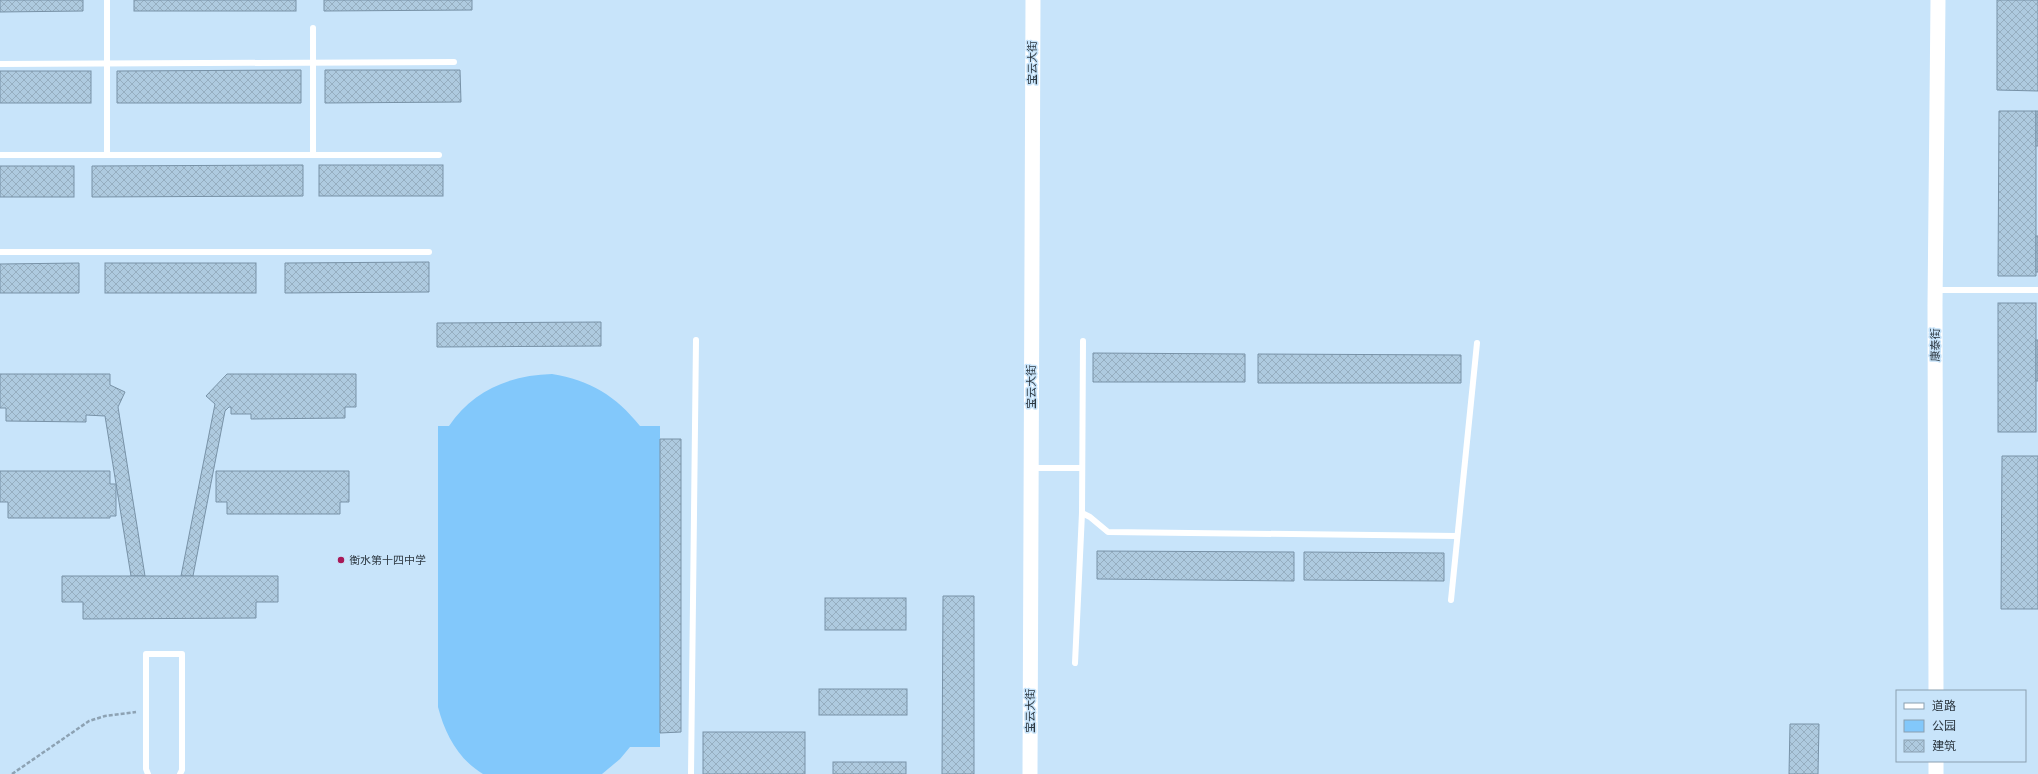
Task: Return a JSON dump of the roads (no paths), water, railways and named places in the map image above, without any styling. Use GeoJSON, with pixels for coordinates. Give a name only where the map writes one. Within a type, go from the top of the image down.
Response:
{"type":"FeatureCollection","features":[{"type":"Feature","properties":{"kind":"street","name":"宝云大街"},"geometry":{"type":"LineString","coordinates":[[1030,774],[1033,0]]}},
{"type":"Feature","properties":{"kind":"street","name":"康泰街"},"geometry":{"type":"LineString","coordinates":[[1936,690],[1935,290],[1938,0]]}},
{"type":"Feature","properties":{"kind":"street"},"geometry":{"type":"LineString","coordinates":[[1936,762],[1936,774]]}},
{"type":"Feature","properties":{"kind":"lane"},"geometry":{"type":"LineString","coordinates":[[107,0],[107,155]]}},
{"type":"Feature","properties":{"kind":"lane"},"geometry":{"type":"LineString","coordinates":[[313,28],[313,155]]}},
{"type":"Feature","properties":{"kind":"lane"},"geometry":{"type":"LineString","coordinates":[[0,64],[454,62]]}},
{"type":"Feature","properties":{"kind":"lane"},"geometry":{"type":"LineString","coordinates":[[0,155],[438,155]]}},
{"type":"Feature","properties":{"kind":"lane"},"geometry":{"type":"LineString","coordinates":[[0,252],[429,252]]}},
{"type":"Feature","properties":{"kind":"lane"},"geometry":{"type":"LineString","coordinates":[[1935,290],[2038,290]]}},
{"type":"Feature","properties":{"kind":"lane"},"geometry":{"type":"LineString","coordinates":[[691,774],[696,340]]}},
{"type":"Feature","properties":{"kind":"lane"},"geometry":{"type":"LineString","coordinates":[[1075,663],[1082,513],[1083,341]]}},
{"type":"Feature","properties":{"kind":"lane"},"geometry":{"type":"LineString","coordinates":[[1451,600],[1477,343]]}},
{"type":"Feature","properties":{"kind":"lane"},"geometry":{"type":"LineString","coordinates":[[1030,468],[1082,468]]}},
{"type":"Feature","properties":{"kind":"lane"},"geometry":{"type":"LineString","coordinates":[[1082,513],[1090,517],[1108,532],[1457,536]]}},
{"type":"Feature","properties":{"kind":"lane"},"geometry":{"type":"LineString","coordinates":[[148,774],[146,769],[146,654],[182,654],[182,770],[180,774]]}},
{"type":"Feature","properties":{"kind":"place","name":"衡水第十四中学"},"geometry":{"type":"Point","coordinates":[341,560]}}]}
